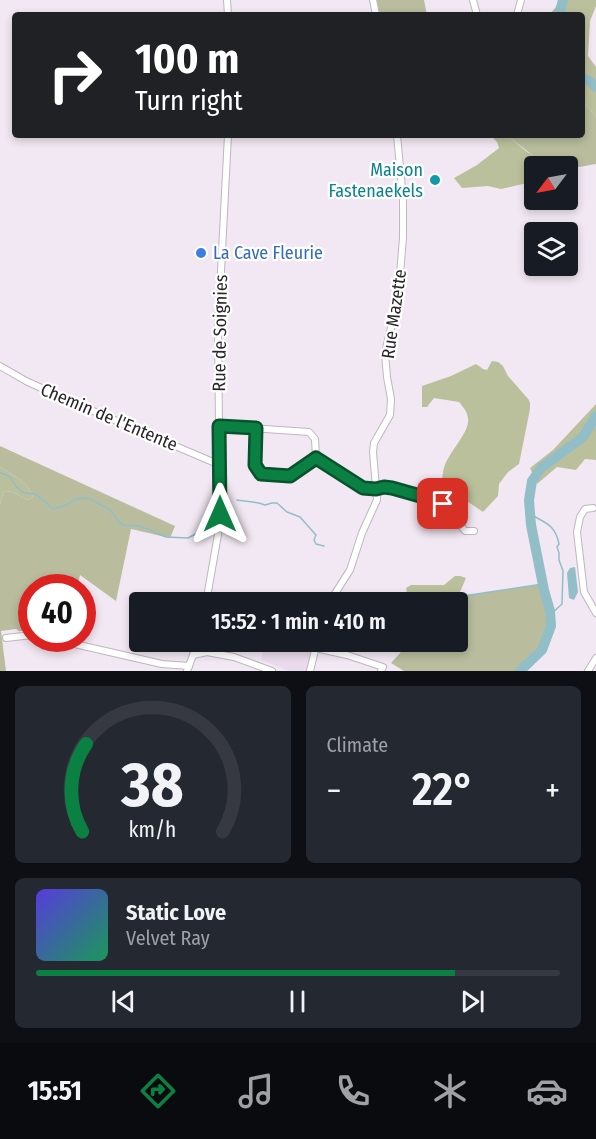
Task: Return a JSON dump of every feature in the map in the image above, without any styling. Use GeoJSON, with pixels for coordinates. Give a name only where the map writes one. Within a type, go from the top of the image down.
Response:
{"type":"FeatureCollection","features":[{"type":"Feature","properties":{"kind":"street","name":"Rue de Soignies"},"geometry":{"type":"LineString","coordinates":[[208,592],[220,523],[218,329],[228,138]]}},
{"type":"Feature","properties":{"kind":"street","name":"Rue Mazette"},"geometry":{"type":"LineString","coordinates":[[376,489],[372,455],[374,443],[390,415],[391,399],[385,353],[398,298],[402,255],[404,212],[397,138]]}},
{"type":"Feature","properties":{"kind":"street","name":"Chemin de l'Entente"},"geometry":{"type":"LineString","coordinates":[[0,366],[72,402],[220,465]]}},
{"type":"Feature","properties":{"kind":"street"},"geometry":{"type":"LineString","coordinates":[[219,426],[309,432],[315,439],[316,458]]}},
{"type":"Feature","properties":{"kind":"street"},"geometry":{"type":"LineString","coordinates":[[256,428],[255,465],[261,474],[290,476],[316,458]]}},
{"type":"Feature","properties":{"kind":"street"},"geometry":{"type":"LineString","coordinates":[[316,458],[363,488],[392,488],[438,501],[446,506],[465,531],[474,531]]}},
{"type":"Feature","properties":{"kind":"street"},"geometry":{"type":"LineString","coordinates":[[336,592],[350,570],[362,533],[377,500],[376,489]]}},
{"type":"Feature","properties":{"kind":"street"},"geometry":{"type":"LineString","coordinates":[[593,508],[585,509],[580,517],[577,532],[584,591],[596,613]]}},
{"type":"Feature","properties":{"kind":"street"},"geometry":{"type":"LineString","coordinates":[[6,638],[18,637]]}},
{"type":"Feature","properties":{"kind":"street"},"geometry":{"type":"LineString","coordinates":[[96,649],[188,668],[194,652]]}},
{"type":"Feature","properties":{"kind":"street"},"geometry":{"type":"LineString","coordinates":[[193,656],[207,652],[234,657],[272,671]]}},
{"type":"Feature","properties":{"kind":"street"},"geometry":{"type":"LineString","coordinates":[[310,671],[314,652]]}},
{"type":"Feature","properties":{"kind":"street"},"geometry":{"type":"LineString","coordinates":[[338,652],[383,667],[381,671]]}},
{"type":"Feature","properties":{"kind":"street"},"geometry":{"type":"LineString","coordinates":[[588,671],[596,658]]}},
{"type":"Feature","properties":{"kind":"street"},"geometry":{"type":"LineString","coordinates":[[250,671],[253,664]]}},
{"type":"Feature","properties":{"kind":"shaded area"},"geometry":{"type":"Polygon","coordinates":[[[263,652],[311,652],[306,671],[289,671],[261,660],[263,652]]]}},
{"type":"Feature","properties":{"kind":"green space"},"geometry":{"type":"Polygon","coordinates":[[[377,0],[424,0],[426,12],[379,12],[377,0]]]}},
{"type":"Feature","properties":{"kind":"green space"},"geometry":{"type":"Polygon","coordinates":[[[559,0],[596,0],[590,21],[588,56],[596,67],[596,117],[585,104],[585,12],[552,12],[559,0]]]}},
{"type":"Feature","properties":{"kind":"green space"},"geometry":{"type":"Polygon","coordinates":[[[585,104],[596,117],[596,164],[578,167],[578,156],[533,156],[510,138],[585,138],[585,104]]]}},
{"type":"Feature","properties":{"kind":"green space"},"geometry":{"type":"Polygon","coordinates":[[[493,138],[510,138],[534,156],[524,156],[524,184],[501,189],[488,186],[462,188],[454,178],[477,165],[499,148],[493,138]]]}},
{"type":"Feature","properties":{"kind":"green space"},"geometry":{"type":"Polygon","coordinates":[[[492,361],[503,366],[508,376],[529,400],[530,409],[519,464],[508,472],[499,484],[498,496],[483,512],[452,491],[442,480],[446,462],[467,428],[466,411],[459,402],[434,398],[427,407],[422,407],[422,386],[476,364],[487,370],[492,361]]]}},
{"type":"Feature","properties":{"kind":"green space"},"geometry":{"type":"Polygon","coordinates":[[[596,404],[596,460],[585,459],[576,470],[557,467],[537,484],[530,468],[553,450],[596,404]]]}},
{"type":"Feature","properties":{"kind":"green space"},"geometry":{"type":"Polygon","coordinates":[[[0,446],[175,526],[170,538],[131,529],[116,601],[96,587],[96,574],[18,574],[18,630],[1,631],[6,671],[0,671],[0,504],[4,491],[13,492],[27,500],[33,497],[24,483],[0,467],[0,446]]]}},
{"type":"Feature","properties":{"kind":"green space"},"geometry":{"type":"Polygon","coordinates":[[[0,467],[24,483],[33,497],[27,500],[13,492],[4,491],[0,504],[0,467]]]}},
{"type":"Feature","properties":{"kind":"green space"},"geometry":{"type":"Polygon","coordinates":[[[455,576],[466,578],[460,592],[407,592],[406,588],[411,585],[444,585],[455,576]]]}},
{"type":"Feature","properties":{"kind":"green space"},"geometry":{"type":"Polygon","coordinates":[[[543,584],[550,613],[547,638],[533,659],[520,671],[404,671],[391,663],[401,652],[468,652],[468,595],[543,584]]]}},
{"type":"Feature","properties":{"kind":"water"},"geometry":{"type":"Polygon","coordinates":[[[575,567],[578,592],[574,600],[569,598],[567,573],[570,568],[575,567]]]}},
{"type":"Feature","properties":{"kind":"waterway"},"geometry":{"type":"LineString","coordinates":[[560,12],[563,0]]}},
{"type":"Feature","properties":{"kind":"waterway"},"geometry":{"type":"LineString","coordinates":[[585,79],[596,87]]}},
{"type":"Feature","properties":{"kind":"waterway"},"geometry":{"type":"LineString","coordinates":[[520,671],[542,650],[551,626],[550,611],[531,525],[529,500],[532,481],[541,468],[583,437],[596,416]]}},
{"type":"Feature","properties":{"kind":"waterway"},"geometry":{"type":"LineString","coordinates":[[0,473],[8,476],[21,491],[37,495],[53,509],[67,505],[75,499],[88,498],[109,509],[122,525],[140,526],[166,537],[188,538],[203,530],[213,514]]}},
{"type":"Feature","properties":{"kind":"waterway"},"geometry":{"type":"LineString","coordinates":[[237,500],[265,505],[277,503],[287,512],[300,517],[316,535],[314,540],[316,544],[324,546]]}},
{"type":"Feature","properties":{"kind":"waterway"},"geometry":{"type":"LineString","coordinates":[[530,514],[552,528],[559,544],[557,547],[563,571],[562,604],[550,615]]}},
{"type":"Feature","properties":{"kind":"waterway"},"geometry":{"type":"LineString","coordinates":[[468,595],[543,584]]}},
{"type":"Feature","properties":{"kind":"place","name":"Maison Fastenaekels"},"geometry":{"type":"Point","coordinates":[435,180]}},
{"type":"Feature","properties":{"kind":"place","name":"La Cave Fleurie"},"geometry":{"type":"Point","coordinates":[201,253]}},
{"type":"Feature","properties":{"kind":"route"},"geometry":{"type":"LineString","coordinates":[[220,514],[219,426],[256,428],[255,465],[263,475],[290,476],[316,458],[363,488],[392,488],[443,504]]}}]}
